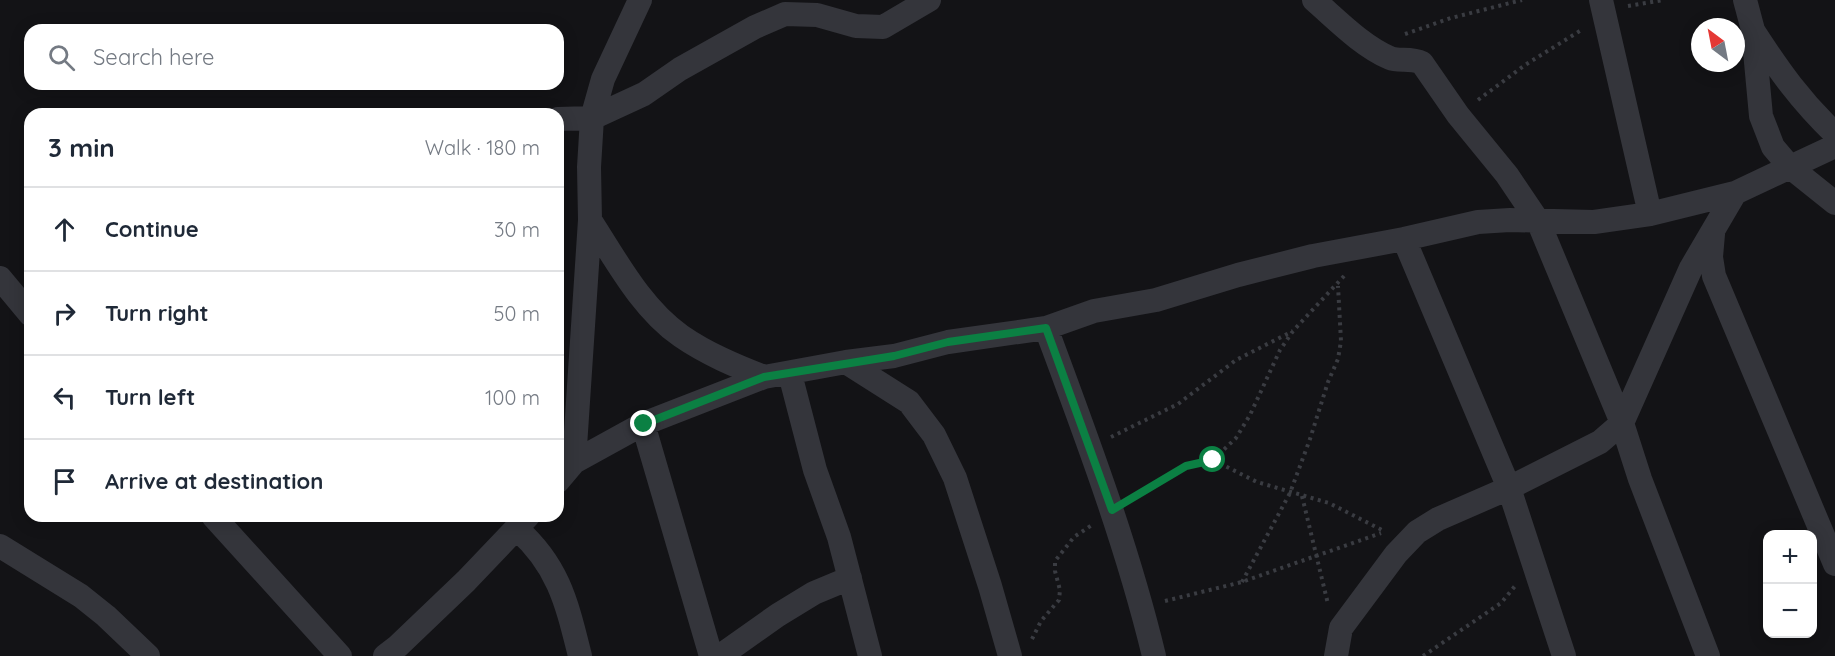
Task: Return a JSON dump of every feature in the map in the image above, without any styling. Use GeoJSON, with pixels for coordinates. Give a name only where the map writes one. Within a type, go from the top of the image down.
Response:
{"type":"FeatureCollection","features":[{"type":"Feature","properties":{"kind":"street"},"geometry":{"type":"LineString","coordinates":[[574,462],[590,220],[592,118],[603,79],[640,0]]}},
{"type":"Feature","properties":{"kind":"street"},"geometry":{"type":"LineString","coordinates":[[564,119],[592,118],[644,94],[680,69],[754,27],[785,14],[817,15],[856,26],[883,27],[929,0]]}},
{"type":"Feature","properties":{"kind":"street"},"geometry":{"type":"LineString","coordinates":[[1314,0],[1369,45],[1392,59],[1414,59],[1422,63],[1458,115],[1507,175],[1538,221],[1622,423],[1640,479],[1708,656]]}},
{"type":"Feature","properties":{"kind":"street"},"geometry":{"type":"LineString","coordinates":[[1745,0],[1753,30],[1761,116],[1773,147],[1790,167],[1835,203]]}},
{"type":"Feature","properties":{"kind":"street"},"geometry":{"type":"LineString","coordinates":[[1603,8],[1650,214]]}},
{"type":"Feature","properties":{"kind":"street"},"geometry":{"type":"LineString","coordinates":[[1753,30],[1786,81],[1808,108],[1835,134]]}},
{"type":"Feature","properties":{"kind":"street"},"geometry":{"type":"LineString","coordinates":[[564,474],[574,462],[644,424],[764,377],[894,356],[948,342],[1046,328],[1094,312],[1156,300],[1238,275],[1478,222],[1594,222],[1650,214],[1735,193],[1835,146]]}},
{"type":"Feature","properties":{"kind":"street"},"geometry":{"type":"LineString","coordinates":[[1336,656],[1341,628],[1396,554],[1417,532],[1438,519],[1509,488],[1600,442],[1622,423],[1691,268],[1735,193]]}},
{"type":"Feature","properties":{"kind":"street"},"geometry":{"type":"LineString","coordinates":[[590,220],[631,283],[652,310],[680,336],[722,360],[764,377]]}},
{"type":"Feature","properties":{"kind":"street"},"geometry":{"type":"LineString","coordinates":[[1714,227],[1711,257],[1714,276],[1835,564]]}},
{"type":"Feature","properties":{"kind":"street"},"geometry":{"type":"LineString","coordinates":[[1404,239],[1509,488],[1564,656]]}},
{"type":"Feature","properties":{"kind":"street"},"geometry":{"type":"LineString","coordinates":[[0,278],[24,307]]}},
{"type":"Feature","properties":{"kind":"street"},"geometry":{"type":"LineString","coordinates":[[1046,328],[1112,510],[1142,607],[1154,656]]}},
{"type":"Feature","properties":{"kind":"street"},"geometry":{"type":"LineString","coordinates":[[846,362],[909,402],[934,435],[956,478],[990,586],[1019,652]]}},
{"type":"Feature","properties":{"kind":"street"},"geometry":{"type":"LineString","coordinates":[[790,374],[815,470],[839,537],[870,656]]}},
{"type":"Feature","properties":{"kind":"street"},"geometry":{"type":"LineString","coordinates":[[644,424],[711,656]]}},
{"type":"Feature","properties":{"kind":"street"},"geometry":{"type":"LineString","coordinates":[[218,522],[340,656]]}},
{"type":"Feature","properties":{"kind":"street"},"geometry":{"type":"LineString","coordinates":[[386,656],[415,630],[522,522],[532,543],[546,559],[557,582],[568,610],[580,656]]}},
{"type":"Feature","properties":{"kind":"street"},"geometry":{"type":"LineString","coordinates":[[0,546],[81,596],[106,615],[148,656]]}},
{"type":"Feature","properties":{"kind":"street"},"geometry":{"type":"LineString","coordinates":[[720,656],[814,593],[850,578]]}},
{"type":"Feature","properties":{"kind":"path"},"geometry":{"type":"LineString","coordinates":[[1369,45],[1451,18],[1522,0]]}},
{"type":"Feature","properties":{"kind":"path"},"geometry":{"type":"LineString","coordinates":[[1458,115],[1603,8],[1663,0]]}},
{"type":"Feature","properties":{"kind":"path"},"geometry":{"type":"LineString","coordinates":[[1019,652],[1059,600],[1060,590],[1055,561],[1074,537],[1112,510],[1186,466],[1213,460],[1236,438],[1280,350],[1293,331],[1338,285],[1352,267],[1363,246]]}},
{"type":"Feature","properties":{"kind":"path"},"geometry":{"type":"LineString","coordinates":[[1242,582],[1290,493],[1338,359],[1341,341],[1338,285]]}},
{"type":"Feature","properties":{"kind":"path"},"geometry":{"type":"LineString","coordinates":[[1090,448],[1178,404],[1236,360],[1293,331]]}},
{"type":"Feature","properties":{"kind":"path"},"geometry":{"type":"LineString","coordinates":[[1142,607],[1242,582],[1385,531],[1329,503],[1257,482],[1213,460]]}},
{"type":"Feature","properties":{"kind":"path"},"geometry":{"type":"LineString","coordinates":[[1302,496],[1328,605]]}},
{"type":"Feature","properties":{"kind":"path"},"geometry":{"type":"LineString","coordinates":[[1423,656],[1501,603],[1514,588],[1529,551]]}},
{"type":"Feature","properties":{"kind":"route"},"geometry":{"type":"LineString","coordinates":[[644,424],[764,377],[894,356],[948,342],[1046,328],[1112,510],[1186,466],[1213,460]]}}]}
